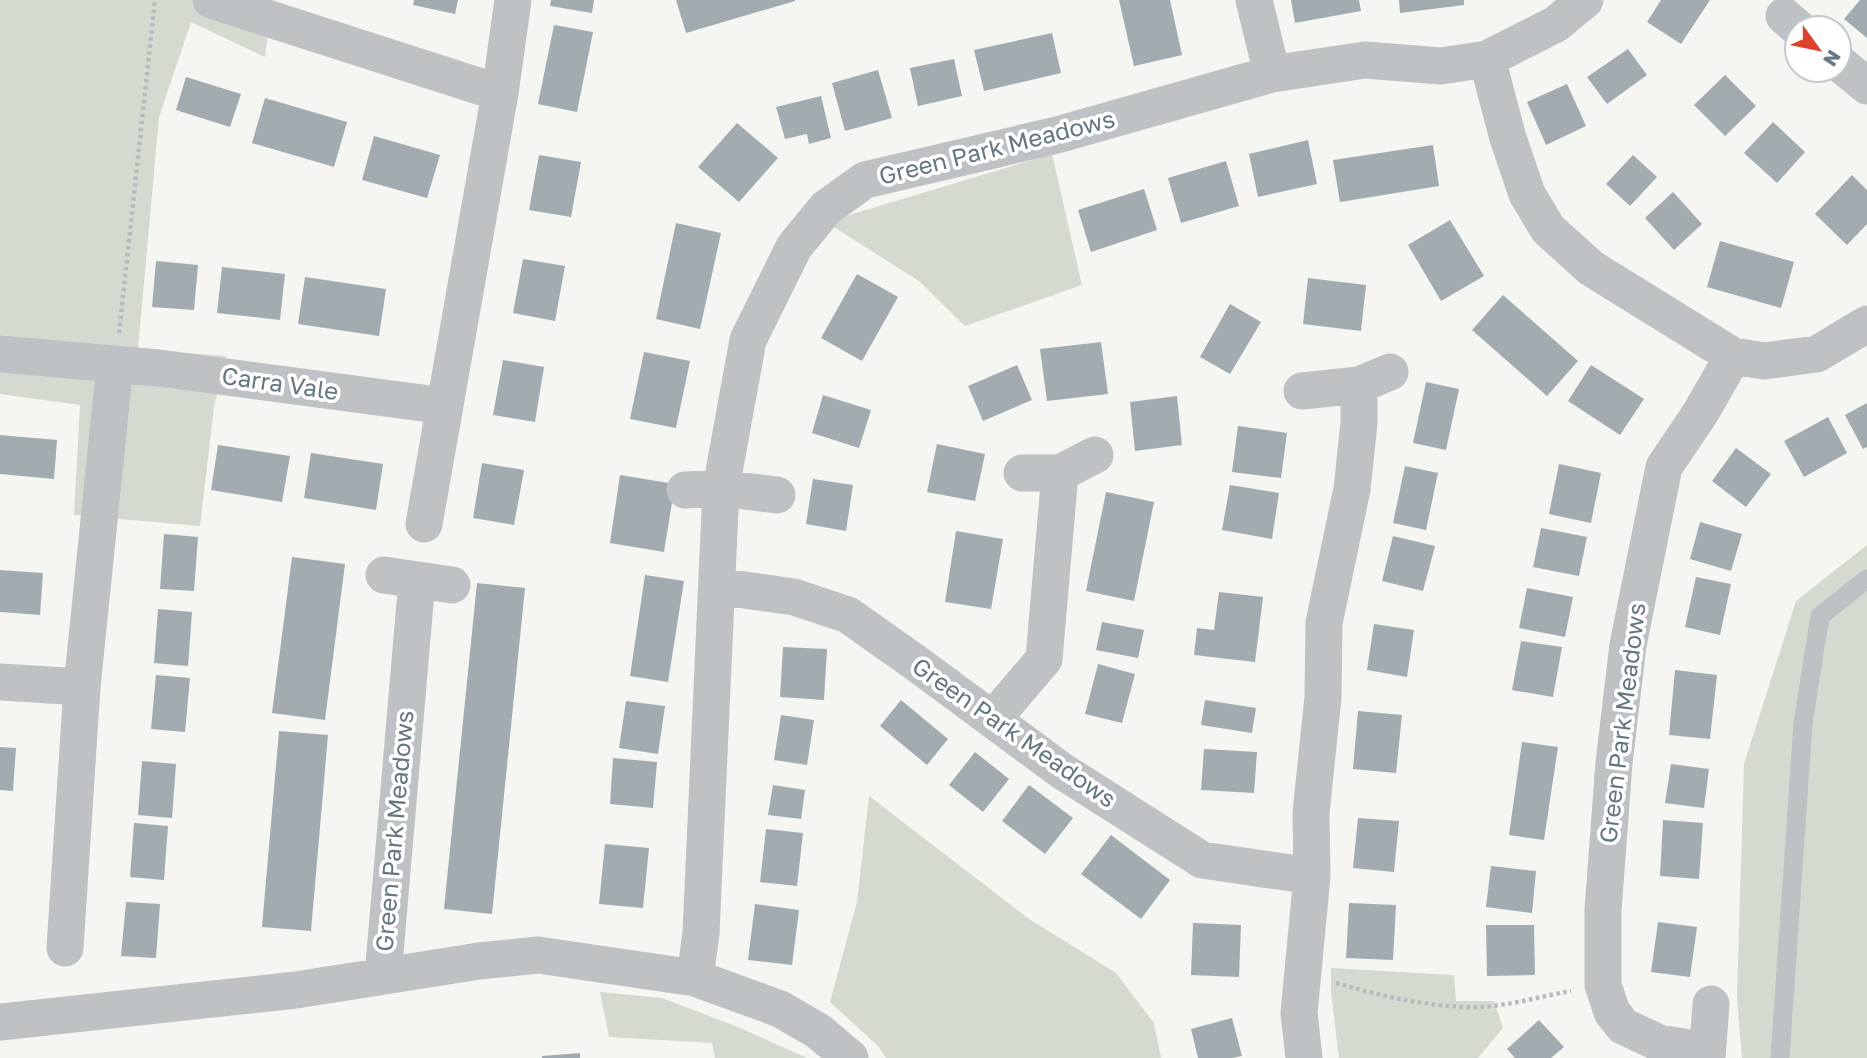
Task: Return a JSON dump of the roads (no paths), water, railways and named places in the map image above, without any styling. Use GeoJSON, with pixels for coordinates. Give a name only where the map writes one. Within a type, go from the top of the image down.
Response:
{"type":"FeatureCollection","features":[{"type":"Feature","properties":{"kind":"street"},"geometry":{"type":"LineString","coordinates":[[424,524],[500,93],[513,0]]}},
{"type":"Feature","properties":{"kind":"street"},"geometry":{"type":"LineString","coordinates":[[1254,0],[1272,74]]}},
{"type":"Feature","properties":{"kind":"street","name":"Green Park Meadows"},"geometry":{"type":"LineString","coordinates":[[695,978],[701,933],[721,488],[748,340],[794,247],[826,208],[865,180],[1057,135],[1272,74],[1365,60],[1441,66],[1487,59],[1556,24],[1584,0]]}},
{"type":"Feature","properties":{"kind":"street"},"geometry":{"type":"LineString","coordinates":[[234,3],[500,93]]}},
{"type":"Feature","properties":{"kind":"street"},"geometry":{"type":"LineString","coordinates":[[1487,59],[1508,138],[1527,194],[1548,229],[1591,268],[1732,356],[1764,361],[1817,354],[1867,324]]}},
{"type":"Feature","properties":{"kind":"street"},"geometry":{"type":"LineString","coordinates":[[1853,74],[1867,86]]}},
{"type":"Feature","properties":{"kind":"street","name":"Carra Vale"},"geometry":{"type":"LineString","coordinates":[[0,354],[116,364],[445,406]]}},
{"type":"Feature","properties":{"kind":"street","name":"Green Park Meadows"},"geometry":{"type":"LineString","coordinates":[[1707,1055],[1659,1043],[1623,1027],[1612,1012],[1603,985],[1603,911],[1614,763],[1628,645],[1664,467],[1732,356]]}},
{"type":"Feature","properties":{"kind":"street"},"geometry":{"type":"LineString","coordinates":[[65,948],[82,687],[116,364]]}},
{"type":"Feature","properties":{"kind":"street"},"geometry":{"type":"LineString","coordinates":[[1302,391],[1374,379],[1359,423],[1352,489],[1324,623],[1323,697],[1311,813],[1312,876],[1299,1013],[1304,1058]]}},
{"type":"Feature","properties":{"kind":"street"},"geometry":{"type":"LineString","coordinates":[[1022,473],[1060,473],[1095,455]]}},
{"type":"Feature","properties":{"kind":"street"},"geometry":{"type":"LineString","coordinates":[[993,719],[1044,659],[1060,473]]}},
{"type":"Feature","properties":{"kind":"street"},"geometry":{"type":"LineString","coordinates":[[685,490],[721,488],[777,495]]}},
{"type":"Feature","properties":{"kind":"street","name":"Green Park Meadows"},"geometry":{"type":"LineString","coordinates":[[418,580],[383,976],[538,955],[695,978],[780,1009],[818,1031],[850,1058]]}},
{"type":"Feature","properties":{"kind":"street","name":"Green Park Meadows"},"geometry":{"type":"LineString","coordinates":[[717,586],[794,597],[848,615],[1062,771],[1202,860],[1312,876]]}},
{"type":"Feature","properties":{"kind":"street"},"geometry":{"type":"LineString","coordinates":[[0,682],[82,687]]}},
{"type":"Feature","properties":{"kind":"street"},"geometry":{"type":"LineString","coordinates":[[0,1022],[296,990],[383,976]]}},
{"type":"Feature","properties":{"kind":"street"},"geometry":{"type":"LineString","coordinates":[[1707,1055],[1711,1004]]}},
{"type":"Feature","properties":{"kind":"lane"},"geometry":{"type":"LineString","coordinates":[[1780,1058],[1803,723],[1820,616],[1867,579]]}}]}
